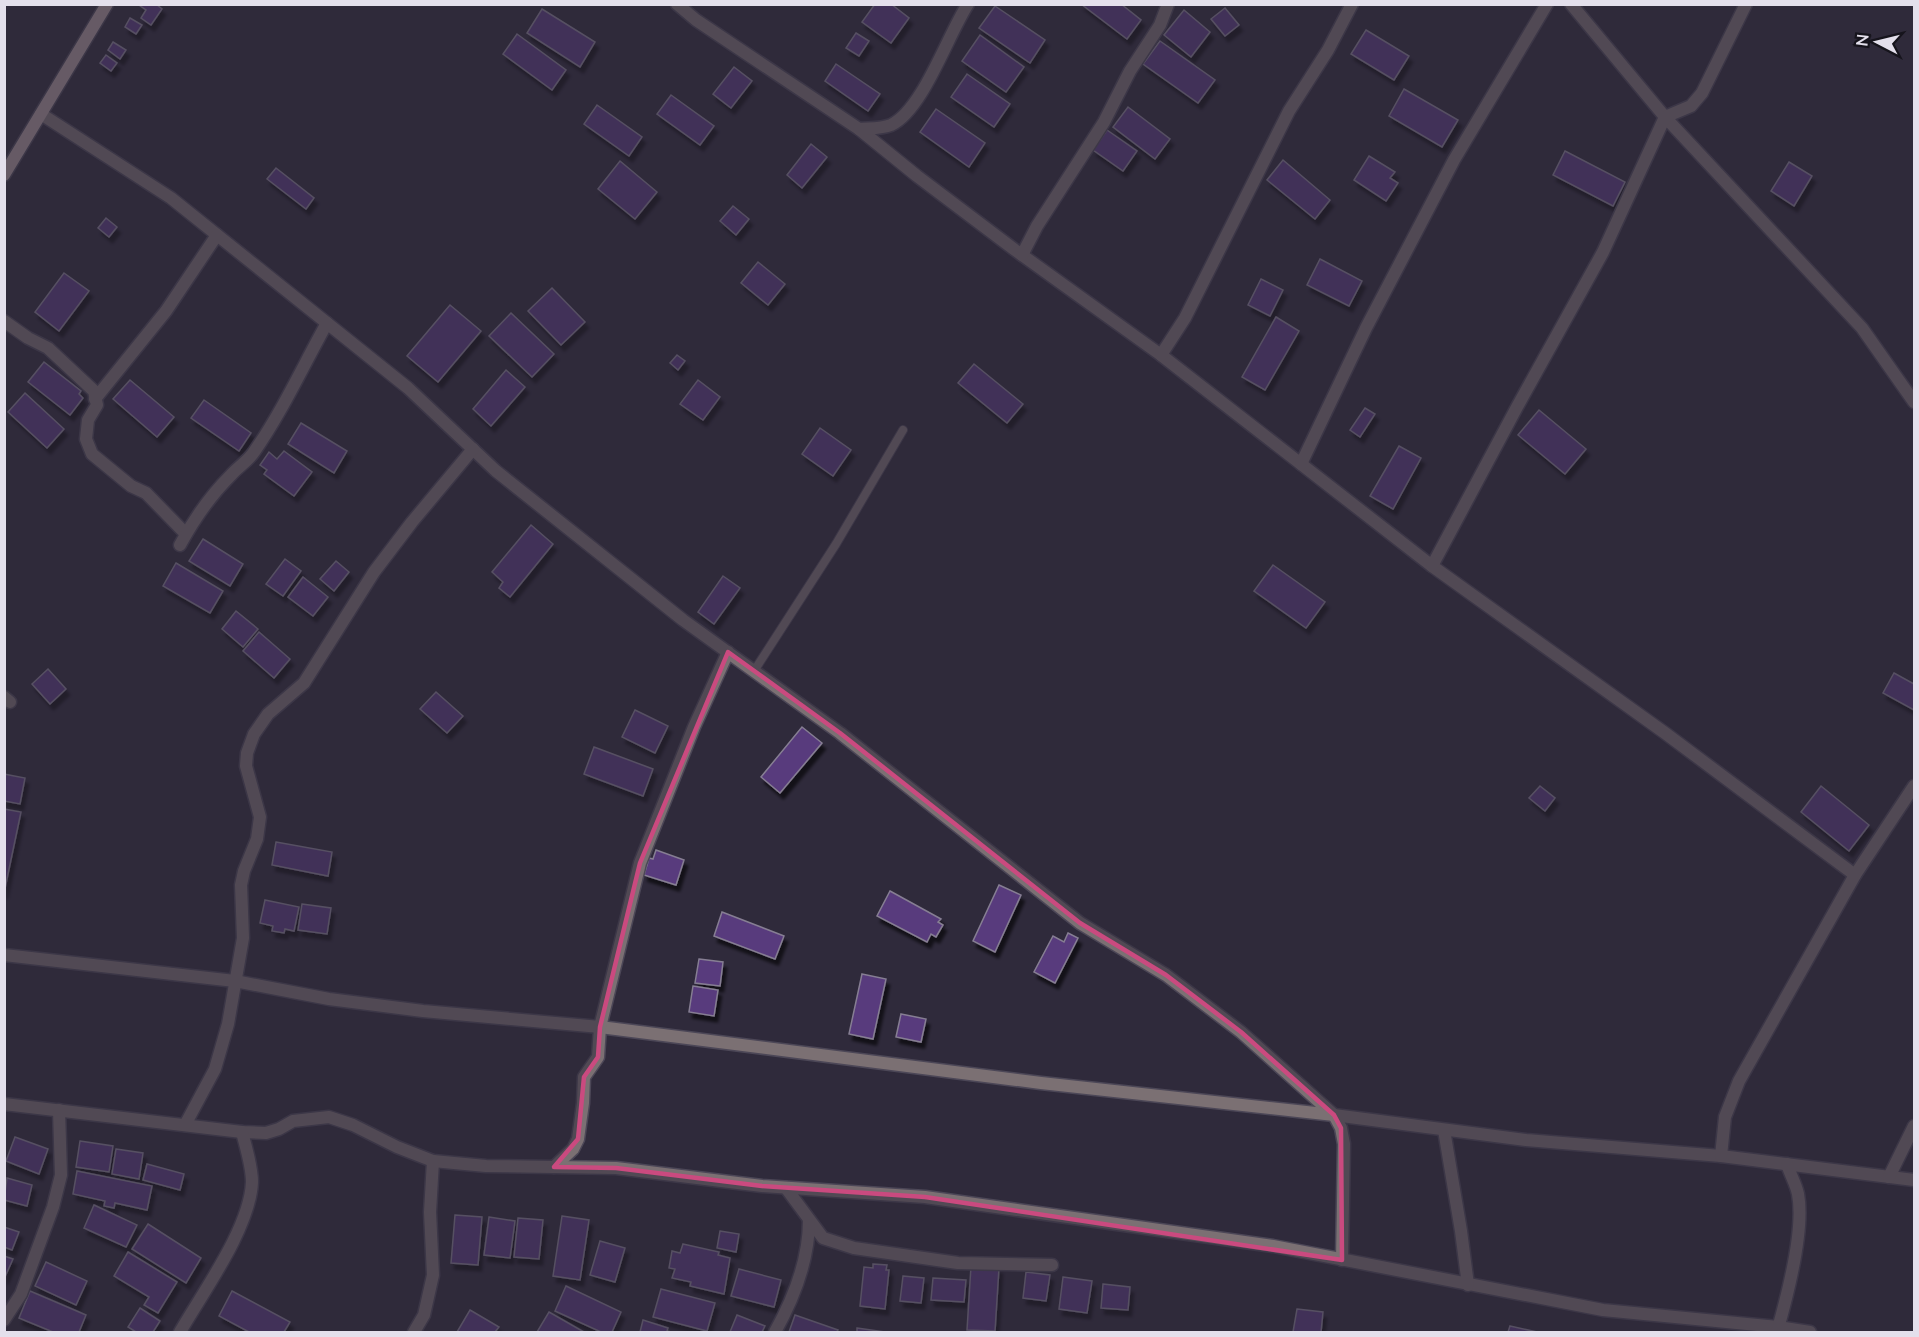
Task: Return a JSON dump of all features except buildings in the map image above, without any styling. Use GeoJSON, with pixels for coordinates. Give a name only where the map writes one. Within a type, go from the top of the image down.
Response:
{"type":"FeatureCollection","features":[{"type":"Feature","properties":{"kind":"main road"},"geometry":{"type":"LineString","coordinates":[[4,175],[107,4]]}},
{"type":"Feature","properties":{"kind":"street"},"geometry":{"type":"LineString","coordinates":[[677,4],[696,20],[859,129],[1022,255],[1161,355],[1432,566],[1665,733],[1856,875]]}},
{"type":"Feature","properties":{"kind":"street"},"geometry":{"type":"LineString","coordinates":[[859,129],[889,126],[906,114],[926,83],[968,4]]}},
{"type":"Feature","properties":{"kind":"street"},"geometry":{"type":"LineString","coordinates":[[1022,255],[1037,226],[1104,122],[1130,71],[1160,25],[1167,4]]}},
{"type":"Feature","properties":{"kind":"street"},"geometry":{"type":"LineString","coordinates":[[1161,355],[1185,318],[1289,111],[1328,50],[1352,4]]}},
{"type":"Feature","properties":{"kind":"street"},"geometry":{"type":"LineString","coordinates":[[1301,464],[1366,328],[1454,160],[1547,4]]}},
{"type":"Feature","properties":{"kind":"street"},"geometry":{"type":"LineString","coordinates":[[1571,4],[1665,117],[1862,328],[1914,402]]}},
{"type":"Feature","properties":{"kind":"street"},"geometry":{"type":"LineString","coordinates":[[1432,566],[1517,407],[1604,252],[1665,117],[1691,106],[1701,93],[1746,4]]}},
{"type":"Feature","properties":{"kind":"street"},"geometry":{"type":"LineString","coordinates":[[41,114],[171,198],[408,388],[496,471],[683,620],[840,733],[1080,923],[1166,975],[1241,1032],[1334,1115],[1341,1128],[1344,1144],[1342,1260]]}},
{"type":"Feature","properties":{"kind":"street"},"geometry":{"type":"LineString","coordinates":[[95,399],[165,311],[217,235]]}},
{"type":"Feature","properties":{"kind":"street"},"geometry":{"type":"LineString","coordinates":[[4,321],[28,338],[48,348],[94,391],[97,405],[88,420],[86,439],[92,454],[131,486],[146,493],[183,540],[208,500],[232,473],[253,455],[282,407],[327,323]]}},
{"type":"Feature","properties":{"kind":"street"},"geometry":{"type":"LineString","coordinates":[[185,1125],[215,1069],[228,1024],[243,938],[241,885],[257,839],[260,817],[248,781],[246,766],[247,753],[254,734],[268,714],[304,683],[374,572],[473,449]]}},
{"type":"Feature","properties":{"kind":"street"},"geometry":{"type":"LineString","coordinates":[[554,1167],[573,1149],[578,1139],[585,1077],[598,1057],[600,1027],[640,863],[694,728],[728,652]]}},
{"type":"Feature","properties":{"kind":"street"},"geometry":{"type":"LineString","coordinates":[[1721,1156],[1725,1117],[1739,1081],[1856,875],[1914,786]]}},
{"type":"Feature","properties":{"kind":"street"},"geometry":{"type":"LineString","coordinates":[[4,955],[235,981],[329,999],[423,1011],[600,1027],[1526,1140],[1721,1156],[1914,1180]]}},
{"type":"Feature","properties":{"kind":"street"},"geometry":{"type":"LineString","coordinates":[[4,1104],[266,1133],[293,1121],[329,1117],[353,1125],[397,1148],[433,1161],[486,1166],[616,1168],[786,1188],[925,1197],[1273,1246],[1603,1310],[1810,1332]]}},
{"type":"Feature","properties":{"kind":"street"},"geometry":{"type":"LineString","coordinates":[[4,1320],[21,1294],[53,1207],[61,1175],[59,1110]]}},
{"type":"Feature","properties":{"kind":"street"},"geometry":{"type":"LineString","coordinates":[[1889,1177],[1914,1126]]}},
{"type":"Feature","properties":{"kind":"street"},"geometry":{"type":"LineString","coordinates":[[1444,1130],[1468,1285]]}},
{"type":"Feature","properties":{"kind":"street"},"geometry":{"type":"LineString","coordinates":[[180,1332],[240,1230],[250,1198],[252,1180],[242,1132]]}},
{"type":"Feature","properties":{"kind":"street"},"geometry":{"type":"LineString","coordinates":[[414,1332],[423,1315],[433,1275],[430,1212],[433,1161]]}},
{"type":"Feature","properties":{"kind":"street"},"geometry":{"type":"LineString","coordinates":[[1778,1330],[1790,1282],[1800,1219],[1798,1194],[1786,1164]]}},
{"type":"Feature","properties":{"kind":"street"},"geometry":{"type":"LineString","coordinates":[[786,1188],[823,1238],[854,1248],[958,1263],[1052,1265]]}},
{"type":"Feature","properties":{"kind":"street"},"geometry":{"type":"LineString","coordinates":[[775,1332],[790,1303],[799,1276],[809,1243],[809,1220]]}},
{"type":"Feature","properties":{"kind":"lane"},"geometry":{"type":"LineString","coordinates":[[754,671],[836,544],[903,430]]}},
{"type":"Feature","properties":{"kind":"highlighted area"},"geometry":{"type":"Polygon","coordinates":[[[728,652],[840,733],[1080,923],[1166,975],[1241,1032],[1334,1115],[1341,1128],[1342,1260],[925,1197],[762,1186],[616,1168],[554,1167],[578,1139],[584,1077],[598,1057],[600,1027],[640,863],[728,652]]]}}]}
